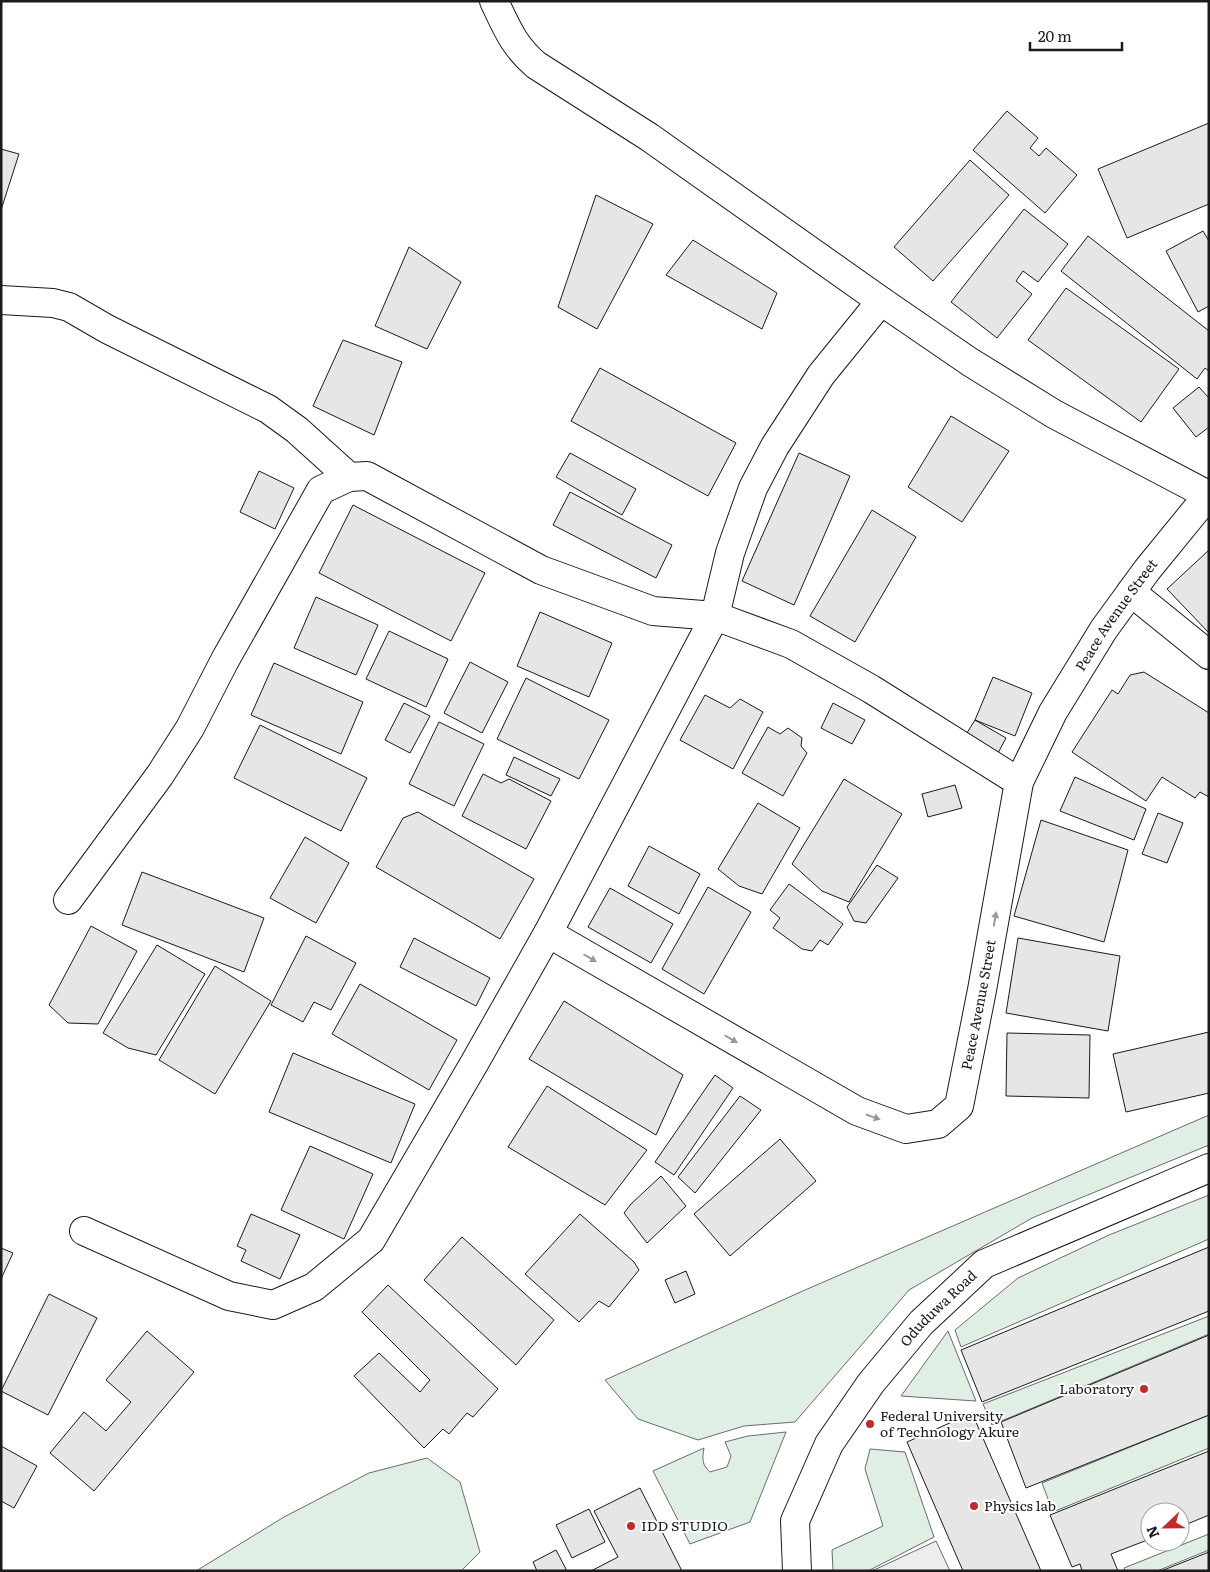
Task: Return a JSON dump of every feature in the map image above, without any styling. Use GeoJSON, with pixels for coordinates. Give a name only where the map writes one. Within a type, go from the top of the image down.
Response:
{"type":"FeatureCollection","features":[{"type":"Feature","properties":{"kind":"street"},"geometry":{"type":"LineString","coordinates":[[494,1],[512,38],[522,53],[536,65],[649,137],[881,302],[970,362],[1054,414],[1208,495]]}},
{"type":"Feature","properties":{"kind":"street"},"geometry":{"type":"LineString","coordinates":[[1,300],[53,303],[69,307],[115,333],[268,409],[297,430],[349,477]]}},
{"type":"Feature","properties":{"kind":"street"},"geometry":{"type":"LineString","coordinates":[[84,1231],[230,1296],[273,1305],[314,1287],[371,1240],[548,933],[715,616],[733,544],[753,488],[771,454],[821,375],[881,302]]}},
{"type":"Feature","properties":{"kind":"street"},"geometry":{"type":"LineString","coordinates":[[68,900],[160,775],[190,728],[225,660],[322,490],[349,477],[367,476],[541,570],[653,611],[715,616],[791,644],[871,689],[1019,782]]}},
{"type":"Feature","properties":{"kind":"street","name":"Peace Avenue Street"},"geometry":{"type":"LineString","coordinates":[[548,933],[858,1111],[906,1128],[938,1124],[959,1106],[1019,782],[1054,712],[1104,629],[1208,495]]}},
{"type":"Feature","properties":{"kind":"street"},"geometry":{"type":"LineString","coordinates":[[1131,592],[1209,655]]}},
{"type":"Feature","properties":{"kind":"street","name":"Oduduwa Road"},"geometry":{"type":"LineString","coordinates":[[797,1571],[795,1520],[829,1444],[871,1383],[920,1323],[984,1264],[1209,1168]]}},
{"type":"Feature","properties":{"kind":"green space"},"geometry":{"type":"Polygon","coordinates":[[[1209,1115],[1209,1145],[1032,1218],[909,1290],[795,1422],[744,1426],[698,1440],[638,1419],[605,1380],[805,1290],[1209,1115]]]}},
{"type":"Feature","properties":{"kind":"green space"},"geometry":{"type":"Polygon","coordinates":[[[1209,1195],[1209,1239],[961,1347],[955,1330],[1018,1278],[1109,1235],[1209,1195]]]}},
{"type":"Feature","properties":{"kind":"green space"},"geometry":{"type":"Polygon","coordinates":[[[1209,1316],[1209,1334],[992,1425],[983,1404],[1209,1316]]]}},
{"type":"Feature","properties":{"kind":"green space"},"geometry":{"type":"Polygon","coordinates":[[[948,1331],[976,1401],[901,1396],[948,1331]]]}},
{"type":"Feature","properties":{"kind":"green space"},"geometry":{"type":"Polygon","coordinates":[[[1209,1415],[1209,1448],[1053,1512],[1042,1483],[1209,1415]]]}},
{"type":"Feature","properties":{"kind":"green space"},"geometry":{"type":"Polygon","coordinates":[[[786,1432],[750,1522],[690,1544],[653,1471],[704,1448],[703,1462],[710,1472],[727,1467],[731,1456],[725,1442],[748,1436],[786,1432]]]}},
{"type":"Feature","properties":{"kind":"green space"},"geometry":{"type":"Polygon","coordinates":[[[870,1449],[905,1452],[934,1537],[868,1571],[833,1571],[832,1550],[883,1526],[865,1469],[870,1449]]]}},
{"type":"Feature","properties":{"kind":"green space"},"geometry":{"type":"Polygon","coordinates":[[[427,1458],[460,1482],[480,1552],[461,1571],[196,1571],[284,1517],[369,1473],[427,1458]]]}},
{"type":"Feature","properties":{"kind":"green space"},"geometry":{"type":"Polygon","coordinates":[[[1209,1534],[1209,1550],[1157,1571],[1125,1571],[1124,1568],[1164,1552],[1190,1552],[1190,1542],[1209,1534]]]}},
{"type":"Feature","properties":{"kind":"shaded area"},"geometry":{"type":"Polygon","coordinates":[[[936,1541],[950,1571],[872,1571],[936,1541]]]}},
{"type":"Feature","properties":{"kind":"building"},"geometry":{"type":"Polygon","coordinates":[[[1007,111],[1038,138],[1030,148],[1039,156],[1046,148],[1077,175],[1045,213],[973,150],[1007,111]]]}},
{"type":"Feature","properties":{"kind":"building"},"geometry":{"type":"Polygon","coordinates":[[[1209,123],[1209,204],[1127,238],[1098,169],[1209,123]]]}},
{"type":"Feature","properties":{"kind":"building"},"geometry":{"type":"Polygon","coordinates":[[[1,149],[19,154],[1,210],[1,149]]]}},
{"type":"Feature","properties":{"kind":"building"},"geometry":{"type":"Polygon","coordinates":[[[970,160],[1009,195],[933,281],[894,247],[970,160]]]}},
{"type":"Feature","properties":{"kind":"building"},"geometry":{"type":"Polygon","coordinates":[[[596,195],[653,224],[597,329],[558,307],[596,195]]]}},
{"type":"Feature","properties":{"kind":"building"},"geometry":{"type":"Polygon","coordinates":[[[1024,209],[1068,244],[1038,282],[1023,271],[1016,281],[1032,294],[997,338],[951,302],[1024,209]]]}},
{"type":"Feature","properties":{"kind":"building"},"geometry":{"type":"Polygon","coordinates":[[[1203,231],[1209,241],[1209,306],[1198,312],[1166,251],[1203,231]]]}},
{"type":"Feature","properties":{"kind":"building"},"geometry":{"type":"Polygon","coordinates":[[[1088,236],[1209,331],[1209,371],[1205,368],[1197,379],[1061,271],[1088,236]]]}},
{"type":"Feature","properties":{"kind":"building"},"geometry":{"type":"Polygon","coordinates":[[[693,240],[777,293],[762,329],[666,275],[693,240]]]}},
{"type":"Feature","properties":{"kind":"building"},"geometry":{"type":"Polygon","coordinates":[[[409,247],[461,282],[427,349],[375,326],[409,247]]]}},
{"type":"Feature","properties":{"kind":"building"},"geometry":{"type":"Polygon","coordinates":[[[1066,288],[1179,369],[1141,422],[1028,340],[1066,288]]]}},
{"type":"Feature","properties":{"kind":"building"},"geometry":{"type":"Polygon","coordinates":[[[343,340],[402,362],[374,435],[313,406],[343,340]]]}},
{"type":"Feature","properties":{"kind":"building"},"geometry":{"type":"Polygon","coordinates":[[[600,368],[736,443],[708,496],[571,421],[600,368]]]}},
{"type":"Feature","properties":{"kind":"building"},"geometry":{"type":"Polygon","coordinates":[[[1199,387],[1209,398],[1209,427],[1196,437],[1173,408],[1199,387]]]}},
{"type":"Feature","properties":{"kind":"building"},"geometry":{"type":"Polygon","coordinates":[[[951,416],[1009,451],[962,522],[908,487],[951,416]]]}},
{"type":"Feature","properties":{"kind":"building"},"geometry":{"type":"Polygon","coordinates":[[[570,453],[636,489],[622,515],[556,477],[570,453]]]}},
{"type":"Feature","properties":{"kind":"building"},"geometry":{"type":"Polygon","coordinates":[[[799,453],[850,476],[794,605],[742,581],[799,453]]]}},
{"type":"Feature","properties":{"kind":"building"},"geometry":{"type":"Polygon","coordinates":[[[259,471],[294,488],[275,529],[240,512],[259,471]]]}},
{"type":"Feature","properties":{"kind":"building"},"geometry":{"type":"Polygon","coordinates":[[[570,492],[672,545],[656,578],[553,525],[570,492]]]}},
{"type":"Feature","properties":{"kind":"building"},"geometry":{"type":"Polygon","coordinates":[[[353,505],[485,573],[451,641],[319,573],[353,505]]]}},
{"type":"Feature","properties":{"kind":"building"},"geometry":{"type":"Polygon","coordinates":[[[872,510],[916,537],[855,642],[810,616],[872,510]]]}},
{"type":"Feature","properties":{"kind":"building"},"geometry":{"type":"Polygon","coordinates":[[[1209,550],[1209,633],[1167,589],[1209,550]]]}},
{"type":"Feature","properties":{"kind":"building"},"geometry":{"type":"Polygon","coordinates":[[[316,597],[378,625],[356,675],[294,648],[316,597]]]}},
{"type":"Feature","properties":{"kind":"building"},"geometry":{"type":"Polygon","coordinates":[[[540,612],[612,643],[589,697],[517,666],[540,612]]]}},
{"type":"Feature","properties":{"kind":"building"},"geometry":{"type":"Polygon","coordinates":[[[389,631],[448,659],[426,707],[366,679],[389,631]]]}},
{"type":"Feature","properties":{"kind":"building"},"geometry":{"type":"Polygon","coordinates":[[[470,662],[508,682],[482,733],[444,713],[470,662]]]}},
{"type":"Feature","properties":{"kind":"building"},"geometry":{"type":"Polygon","coordinates":[[[274,663],[363,702],[341,754],[251,715],[274,663]]]}},
{"type":"Feature","properties":{"kind":"building"},"geometry":{"type":"Polygon","coordinates":[[[1144,672],[1209,713],[1209,797],[1200,792],[1195,798],[1162,777],[1146,801],[1072,752],[1112,690],[1118,694],[1130,675],[1144,672]]]}},
{"type":"Feature","properties":{"kind":"building"},"geometry":{"type":"Polygon","coordinates":[[[993,677],[1032,693],[1015,736],[975,720],[993,677]]]}},
{"type":"Feature","properties":{"kind":"building"},"geometry":{"type":"Polygon","coordinates":[[[526,678],[609,720],[579,779],[497,739],[526,678]]]}},
{"type":"Feature","properties":{"kind":"building"},"geometry":{"type":"Polygon","coordinates":[[[705,695],[730,708],[740,699],[763,712],[733,769],[680,740],[705,695]]]}},
{"type":"Feature","properties":{"kind":"building"},"geometry":{"type":"Polygon","coordinates":[[[404,703],[430,716],[410,753],[385,740],[404,703]]]}},
{"type":"Feature","properties":{"kind":"building"},"geometry":{"type":"Polygon","coordinates":[[[833,703],[865,720],[852,744],[821,728],[833,703]]]}},
{"type":"Feature","properties":{"kind":"building"},"geometry":{"type":"Polygon","coordinates":[[[975,720],[1006,738],[997,755],[965,736],[975,720]]]}},
{"type":"Feature","properties":{"kind":"building"},"geometry":{"type":"Polygon","coordinates":[[[439,722],[484,744],[454,806],[409,784],[439,722]]]}},
{"type":"Feature","properties":{"kind":"building"},"geometry":{"type":"Polygon","coordinates":[[[260,725],[367,778],[341,831],[234,778],[260,725]]]}},
{"type":"Feature","properties":{"kind":"building"},"geometry":{"type":"Polygon","coordinates":[[[768,727],[780,734],[788,728],[802,738],[801,746],[807,753],[783,796],[742,773],[768,727]]]}},
{"type":"Feature","properties":{"kind":"building"},"geometry":{"type":"Polygon","coordinates":[[[514,757],[560,779],[551,796],[506,775],[514,757]]]}},
{"type":"Feature","properties":{"kind":"building"},"geometry":{"type":"Polygon","coordinates":[[[483,774],[501,783],[509,779],[551,801],[526,849],[462,816],[483,774]]]}},
{"type":"Feature","properties":{"kind":"building"},"geometry":{"type":"Polygon","coordinates":[[[1075,777],[1146,809],[1134,840],[1060,811],[1075,777]]]}},
{"type":"Feature","properties":{"kind":"building"},"geometry":{"type":"Polygon","coordinates":[[[844,779],[902,814],[849,902],[822,891],[792,864],[844,779]]]}},
{"type":"Feature","properties":{"kind":"building"},"geometry":{"type":"Polygon","coordinates":[[[955,785],[962,808],[928,817],[922,794],[955,785]]]}},
{"type":"Feature","properties":{"kind":"building"},"geometry":{"type":"Polygon","coordinates":[[[758,803],[800,828],[762,894],[739,886],[718,869],[758,803]]]}},
{"type":"Feature","properties":{"kind":"building"},"geometry":{"type":"Polygon","coordinates":[[[418,812],[534,879],[500,939],[376,867],[403,818],[418,812]]]}},
{"type":"Feature","properties":{"kind":"building"},"geometry":{"type":"Polygon","coordinates":[[[1158,813],[1183,823],[1167,863],[1142,854],[1158,813]]]}},
{"type":"Feature","properties":{"kind":"building"},"geometry":{"type":"Polygon","coordinates":[[[1041,820],[1128,850],[1104,942],[1014,916],[1041,820]]]}},
{"type":"Feature","properties":{"kind":"building"},"geometry":{"type":"Polygon","coordinates":[[[305,837],[349,863],[316,923],[270,898],[305,837]]]}},
{"type":"Feature","properties":{"kind":"building"},"geometry":{"type":"Polygon","coordinates":[[[649,846],[700,874],[679,914],[628,886],[649,846]]]}},
{"type":"Feature","properties":{"kind":"building"},"geometry":{"type":"Polygon","coordinates":[[[877,865],[898,878],[866,923],[854,921],[847,907],[877,865]]]}},
{"type":"Feature","properties":{"kind":"building"},"geometry":{"type":"Polygon","coordinates":[[[142,872],[264,918],[244,972],[122,925],[142,872]]]}},
{"type":"Feature","properties":{"kind":"building"},"geometry":{"type":"Polygon","coordinates":[[[789,884],[843,924],[828,945],[820,940],[812,951],[802,949],[773,928],[780,918],[770,910],[789,884]]]}},
{"type":"Feature","properties":{"kind":"building"},"geometry":{"type":"Polygon","coordinates":[[[708,887],[751,912],[704,994],[662,969],[708,887]]]}},
{"type":"Feature","properties":{"kind":"building"},"geometry":{"type":"Polygon","coordinates":[[[610,888],[673,924],[651,963],[588,927],[610,888]]]}},
{"type":"Feature","properties":{"kind":"building"},"geometry":{"type":"Polygon","coordinates":[[[91,926],[137,951],[98,1024],[68,1023],[49,1005],[91,926]]]}},
{"type":"Feature","properties":{"kind":"building"},"geometry":{"type":"Polygon","coordinates":[[[306,936],[356,963],[331,1010],[314,1002],[303,1022],[271,1005],[306,936]]]}},
{"type":"Feature","properties":{"kind":"building"},"geometry":{"type":"Polygon","coordinates":[[[414,938],[490,978],[476,1006],[400,967],[414,938]]]}},
{"type":"Feature","properties":{"kind":"building"},"geometry":{"type":"Polygon","coordinates":[[[1018,938],[1120,956],[1108,1031],[1006,1013],[1018,938]]]}},
{"type":"Feature","properties":{"kind":"building"},"geometry":{"type":"Polygon","coordinates":[[[157,945],[205,974],[156,1055],[128,1048],[103,1033],[157,945]]]}},
{"type":"Feature","properties":{"kind":"building"},"geometry":{"type":"Polygon","coordinates":[[[215,966],[271,1001],[215,1094],[159,1060],[215,966]]]}},
{"type":"Feature","properties":{"kind":"building"},"geometry":{"type":"Polygon","coordinates":[[[360,984],[457,1040],[429,1090],[332,1034],[360,984]]]}},
{"type":"Feature","properties":{"kind":"building"},"geometry":{"type":"Polygon","coordinates":[[[564,1001],[683,1075],[656,1135],[529,1059],[564,1001]]]}},
{"type":"Feature","properties":{"kind":"building"},"geometry":{"type":"Polygon","coordinates":[[[1209,1032],[1209,1093],[1126,1112],[1113,1054],[1209,1032]]]}},
{"type":"Feature","properties":{"kind":"building"},"geometry":{"type":"Polygon","coordinates":[[[1007,1033],[1090,1035],[1089,1098],[1006,1096],[1007,1033]]]}},
{"type":"Feature","properties":{"kind":"building"},"geometry":{"type":"Polygon","coordinates":[[[293,1053],[415,1104],[391,1163],[269,1112],[293,1053]]]}},
{"type":"Feature","properties":{"kind":"building"},"geometry":{"type":"Polygon","coordinates":[[[715,1075],[733,1088],[674,1175],[655,1162],[715,1075]]]}},
{"type":"Feature","properties":{"kind":"building"},"geometry":{"type":"Polygon","coordinates":[[[547,1086],[647,1150],[605,1205],[508,1147],[547,1086]]]}},
{"type":"Feature","properties":{"kind":"building"},"geometry":{"type":"Polygon","coordinates":[[[740,1096],[761,1110],[695,1193],[678,1177],[740,1096]]]}},
{"type":"Feature","properties":{"kind":"building"},"geometry":{"type":"Polygon","coordinates":[[[780,1139],[816,1181],[730,1256],[694,1214],[780,1139]]]}},
{"type":"Feature","properties":{"kind":"building"},"geometry":{"type":"Polygon","coordinates":[[[310,1146],[373,1174],[344,1239],[281,1210],[310,1146]]]}},
{"type":"Feature","properties":{"kind":"building"},"geometry":{"type":"Polygon","coordinates":[[[661,1176],[686,1206],[647,1243],[624,1213],[661,1176]]]}},
{"type":"Feature","properties":{"kind":"building"},"geometry":{"type":"Polygon","coordinates":[[[251,1214],[300,1235],[280,1279],[241,1261],[246,1250],[237,1246],[251,1214]]]}},
{"type":"Feature","properties":{"kind":"building"},"geometry":{"type":"Polygon","coordinates":[[[580,1214],[634,1262],[639,1270],[609,1307],[599,1301],[579,1322],[525,1274],[580,1214]]]}},
{"type":"Feature","properties":{"kind":"building"},"geometry":{"type":"Polygon","coordinates":[[[462,1237],[554,1320],[516,1365],[424,1280],[462,1237]]]}},
{"type":"Feature","properties":{"kind":"building"},"geometry":{"type":"Polygon","coordinates":[[[1209,1247],[1209,1311],[982,1402],[961,1350],[1209,1247]]]}},
{"type":"Feature","properties":{"kind":"building"},"geometry":{"type":"Polygon","coordinates":[[[1,1248],[13,1253],[1,1279],[1,1248]]]}},
{"type":"Feature","properties":{"kind":"building"},"geometry":{"type":"Polygon","coordinates":[[[686,1271],[695,1294],[675,1303],[665,1280],[686,1271]]]}},
{"type":"Feature","properties":{"kind":"building"},"geometry":{"type":"Polygon","coordinates":[[[388,1285],[498,1389],[473,1417],[467,1413],[449,1434],[443,1429],[424,1448],[354,1376],[379,1353],[420,1392],[430,1380],[362,1312],[388,1285]]]}},
{"type":"Feature","properties":{"kind":"building"},"geometry":{"type":"Polygon","coordinates":[[[49,1294],[97,1318],[48,1415],[1,1391],[49,1294]]]}},
{"type":"Feature","properties":{"kind":"building"},"geometry":{"type":"Polygon","coordinates":[[[147,1331],[194,1372],[94,1491],[50,1453],[84,1412],[106,1431],[131,1402],[106,1380],[147,1331]]]}},
{"type":"Feature","properties":{"kind":"building","name":"Laboratory"},"geometry":{"type":"Polygon","coordinates":[[[1209,1335],[1209,1415],[1026,1488],[1001,1422],[1209,1335]]]}},
{"type":"Feature","properties":{"kind":"building","name":"Physics lab"},"geometry":{"type":"Polygon","coordinates":[[[972,1413],[1041,1571],[963,1571],[907,1442],[972,1413]]]}},
{"type":"Feature","properties":{"kind":"building"},"geometry":{"type":"Polygon","coordinates":[[[1,1446],[37,1466],[14,1508],[1,1501],[1,1446]]]}},
{"type":"Feature","properties":{"kind":"building"},"geometry":{"type":"Polygon","coordinates":[[[1209,1451],[1209,1515],[1190,1523],[1190,1502],[1140,1502],[1140,1543],[1111,1554],[1118,1571],[1082,1571],[1080,1564],[1072,1567],[1050,1515],[1209,1451]]]}},
{"type":"Feature","properties":{"kind":"building","name":"IDD STUDIO"},"geometry":{"type":"Polygon","coordinates":[[[640,1488],[682,1571],[591,1571],[618,1557],[594,1511],[640,1488]]]}},
{"type":"Feature","properties":{"kind":"building"},"geometry":{"type":"Polygon","coordinates":[[[589,1509],[605,1542],[572,1558],[556,1525],[589,1509]]]}},
{"type":"Feature","properties":{"kind":"building"},"geometry":{"type":"Polygon","coordinates":[[[556,1550],[567,1571],[537,1571],[533,1562],[556,1550]]]}},
{"type":"Feature","properties":{"kind":"building"},"geometry":{"type":"Polygon","coordinates":[[[1209,1552],[1209,1571],[1161,1571],[1209,1552]]]}},
{"type":"Feature","properties":{"kind":"place","name":"Laboratory"},"geometry":{"type":"Point","coordinates":[1144,1389]}},
{"type":"Feature","properties":{"kind":"place","name":"Federal University of Technology Akure"},"geometry":{"type":"Point","coordinates":[870,1424]}},
{"type":"Feature","properties":{"kind":"place","name":"Physics lab"},"geometry":{"type":"Point","coordinates":[974,1506]}},
{"type":"Feature","properties":{"kind":"place","name":"IDD STUDIO"},"geometry":{"type":"Point","coordinates":[631,1526]}}]}
